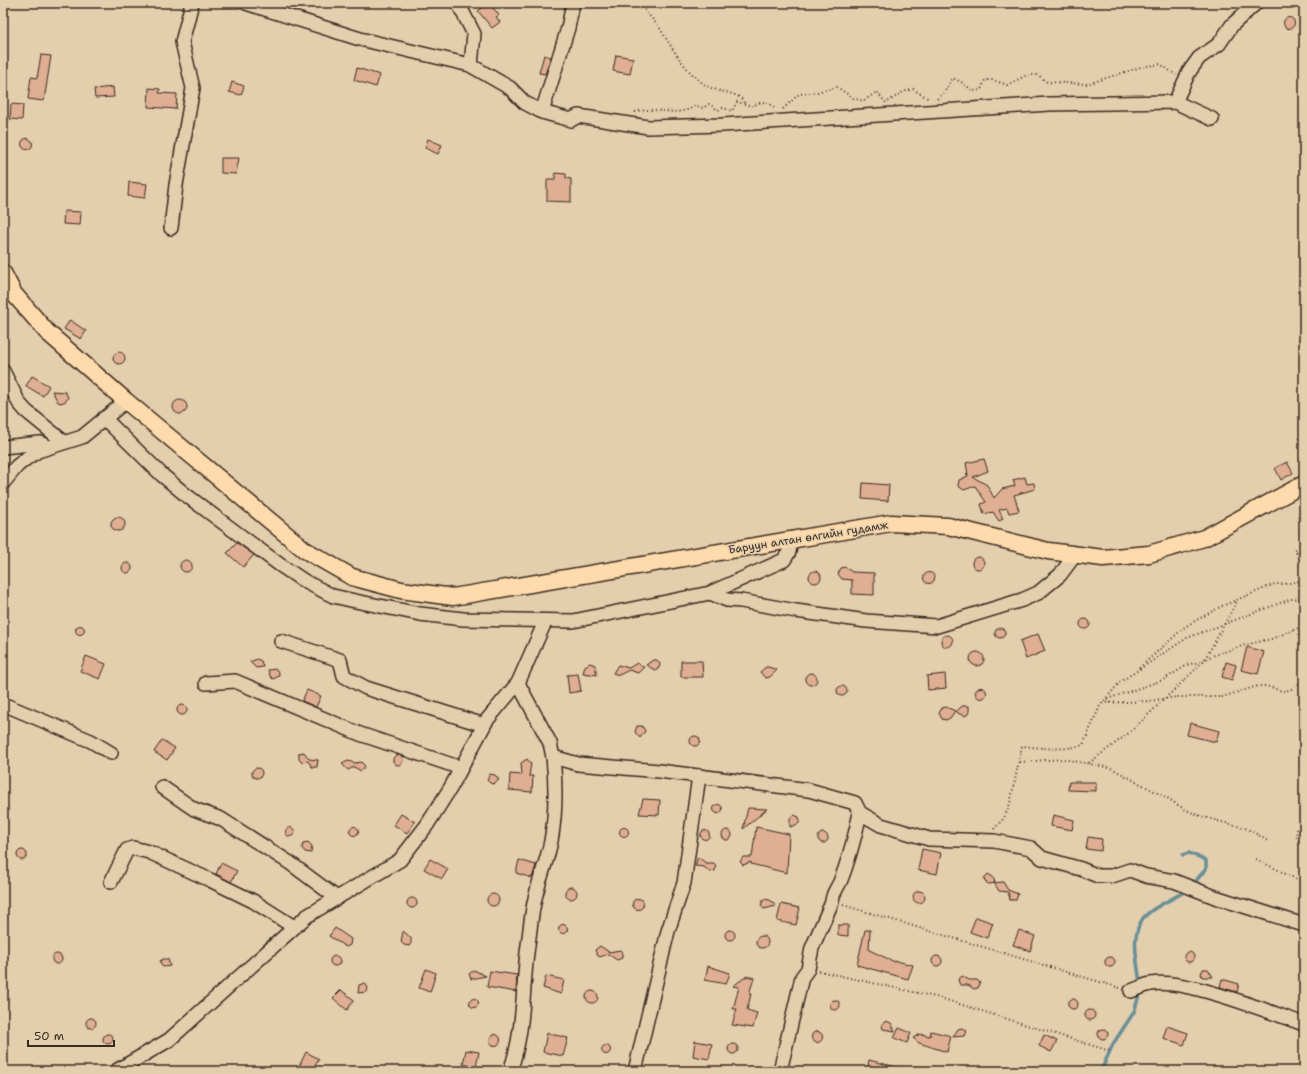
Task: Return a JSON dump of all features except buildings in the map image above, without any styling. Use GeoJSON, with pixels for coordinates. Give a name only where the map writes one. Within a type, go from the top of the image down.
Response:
{"type":"FeatureCollection","features":[{"type":"Feature","properties":{"kind":"main road","name":"Баруун алтан өлгийн гудамж"},"geometry":{"type":"LineString","coordinates":[[3,273],[14,294],[47,332],[126,401],[305,550],[352,577],[401,590],[453,597],[891,523],[948,526],[1048,551],[1075,555],[1103,558],[1149,554],[1204,538],[1304,484]]}},
{"type":"Feature","properties":{"kind":"street"},"geometry":{"type":"LineString","coordinates":[[171,228],[176,185],[193,88],[182,42],[192,3]]}},
{"type":"Feature","properties":{"kind":"street"},"geometry":{"type":"LineString","coordinates":[[246,3],[360,39],[471,65],[510,88],[526,103],[542,112],[571,120],[578,116],[648,127],[723,125],[1049,104],[1175,102],[1212,119]]}},
{"type":"Feature","properties":{"kind":"street"},"geometry":{"type":"LineString","coordinates":[[458,3],[474,34],[471,65]]}},
{"type":"Feature","properties":{"kind":"street"},"geometry":{"type":"LineString","coordinates":[[542,112],[568,28],[573,3]]}},
{"type":"Feature","properties":{"kind":"street"},"geometry":{"type":"LineString","coordinates":[[1175,102],[1189,72],[1199,58],[1219,44],[1242,15],[1256,3]]}},
{"type":"Feature","properties":{"kind":"street"},"geometry":{"type":"LineString","coordinates":[[3,371],[22,407],[64,442]]}},
{"type":"Feature","properties":{"kind":"street"},"geometry":{"type":"LineString","coordinates":[[3,483],[17,466],[27,458],[49,447],[82,437],[126,401]]}},
{"type":"Feature","properties":{"kind":"street"},"geometry":{"type":"LineString","coordinates":[[104,418],[162,475],[186,495],[262,550],[280,565],[304,581],[333,596],[420,614],[463,620],[545,622],[573,621],[710,593],[784,560],[789,552],[791,540]]}},
{"type":"Feature","properties":{"kind":"street"},"geometry":{"type":"LineString","coordinates":[[3,448],[40,443],[49,447]]}},
{"type":"Feature","properties":{"kind":"street"},"geometry":{"type":"LineString","coordinates":[[710,593],[727,600],[796,611],[866,621],[937,626],[1022,600],[1038,593],[1060,575],[1075,555]]}},
{"type":"Feature","properties":{"kind":"street"},"geometry":{"type":"LineString","coordinates":[[116,1071],[169,1040],[307,916],[400,860],[427,825],[484,726],[518,683],[545,622]]}},
{"type":"Feature","properties":{"kind":"street"},"geometry":{"type":"LineString","coordinates":[[282,641],[340,660],[344,676],[366,688],[484,726]]}},
{"type":"Feature","properties":{"kind":"street"},"geometry":{"type":"LineString","coordinates":[[206,683],[235,681],[360,734],[461,768]]}},
{"type":"Feature","properties":{"kind":"street"},"geometry":{"type":"LineString","coordinates":[[510,1071],[517,1052],[534,902],[545,867],[553,826],[555,782],[553,756],[550,743],[518,683]]}},
{"type":"Feature","properties":{"kind":"street"},"geometry":{"type":"LineString","coordinates":[[3,704],[91,741],[112,753]]}},
{"type":"Feature","properties":{"kind":"street"},"geometry":{"type":"LineString","coordinates":[[553,756],[578,764],[700,776],[809,790],[855,803],[860,813],[881,825],[929,839],[994,841],[1031,848],[1042,858],[1081,869],[1098,876],[1112,876],[1130,870],[1146,876],[1174,881],[1215,897],[1304,925]]}},
{"type":"Feature","properties":{"kind":"street"},"geometry":{"type":"LineString","coordinates":[[635,1071],[668,931],[684,883],[700,776]]}},
{"type":"Feature","properties":{"kind":"street"},"geometry":{"type":"LineString","coordinates":[[162,787],[194,808],[221,819],[290,863],[337,898]]}},
{"type":"Feature","properties":{"kind":"street"},"geometry":{"type":"LineString","coordinates":[[780,1067],[802,977],[808,969],[812,948],[832,902],[832,894],[840,883],[855,835],[860,813]]}},
{"type":"Feature","properties":{"kind":"street"},"geometry":{"type":"LineString","coordinates":[[111,882],[127,850],[133,848],[149,852],[253,901],[294,927]]}},
{"type":"Feature","properties":{"kind":"street"},"geometry":{"type":"LineString","coordinates":[[1131,991],[1152,983],[1179,985],[1230,999],[1304,1024]]}},
{"type":"Feature","properties":{"kind":"path"},"geometry":{"type":"LineString","coordinates":[[640,3],[688,69],[706,85],[715,90],[738,94],[743,98],[744,103]]}},
{"type":"Feature","properties":{"kind":"path"},"geometry":{"type":"LineString","coordinates":[[936,101],[943,94],[953,78],[963,83],[972,92],[981,90],[985,80],[993,80],[1007,85],[1027,75],[1038,75],[1047,82],[1087,84],[1141,67],[1160,64],[1185,81]]}},
{"type":"Feature","properties":{"kind":"path"},"geometry":{"type":"LineString","coordinates":[[631,113],[646,109],[674,113],[687,111],[696,106],[703,108],[709,104],[718,110],[723,108],[732,111],[737,102],[752,106],[762,102],[769,103],[777,111],[784,108],[799,94],[817,92],[837,87],[853,98],[863,101],[877,92],[886,103],[903,92],[913,89],[930,100]]}},
{"type":"Feature","properties":{"kind":"path"},"geometry":{"type":"LineString","coordinates":[[1304,566],[1294,549],[1304,570]]}},
{"type":"Feature","properties":{"kind":"path"},"geometry":{"type":"LineString","coordinates":[[1136,672],[1186,626],[1275,584],[1285,584],[1304,580]]}},
{"type":"Feature","properties":{"kind":"path"},"geometry":{"type":"LineString","coordinates":[[978,841],[993,830],[1004,818],[1010,804],[1020,762],[1022,746],[1053,749],[1071,748],[1083,745],[1102,703],[1120,682],[1187,638],[1291,598],[1304,598]]}},
{"type":"Feature","properties":{"kind":"path"},"geometry":{"type":"LineString","coordinates":[[1202,662],[1237,601]]}},
{"type":"Feature","properties":{"kind":"path"},"geometry":{"type":"LineString","coordinates":[[1088,764],[1129,732],[1202,662],[1210,657],[1245,645],[1271,639],[1304,626]]}},
{"type":"Feature","properties":{"kind":"path"},"geometry":{"type":"LineString","coordinates":[[1106,699],[1163,680],[1189,664],[1202,662]]}},
{"type":"Feature","properties":{"kind":"path"},"geometry":{"type":"LineString","coordinates":[[1102,703],[1177,697],[1222,697],[1258,686],[1266,686],[1282,691],[1290,690],[1301,683],[1304,684]]}},
{"type":"Feature","properties":{"kind":"path"},"geometry":{"type":"LineString","coordinates":[[1020,762],[1063,759],[1111,768],[1169,799],[1184,809],[1200,816],[1248,829],[1268,841]]}},
{"type":"Feature","properties":{"kind":"path"},"geometry":{"type":"LineString","coordinates":[[1303,848],[1297,840],[1296,828],[1304,817]]}},
{"type":"Feature","properties":{"kind":"path"},"geometry":{"type":"LineString","coordinates":[[1256,859],[1304,883]]}},
{"type":"Feature","properties":{"kind":"path"},"geometry":{"type":"LineString","coordinates":[[832,902],[1131,991]]}},
{"type":"Feature","properties":{"kind":"path"},"geometry":{"type":"LineString","coordinates":[[808,969],[940,998],[1110,1051]]}},
{"type":"Feature","properties":{"kind":"path"},"geometry":{"type":"LineString","coordinates":[[780,1067],[813,1071]]}},
{"type":"Feature","properties":{"kind":"waterway"},"geometry":{"type":"LineString","coordinates":[[1183,855],[1189,853],[1206,860],[1206,869],[1193,884]]}},
{"type":"Feature","properties":{"kind":"waterway"},"geometry":{"type":"LineString","coordinates":[[1140,984],[1136,958],[1136,941],[1139,924],[1148,913],[1187,890]]}},
{"type":"Feature","properties":{"kind":"waterway"},"geometry":{"type":"LineString","coordinates":[[1101,1071],[1113,1044],[1134,1012],[1140,992]]}}]}
